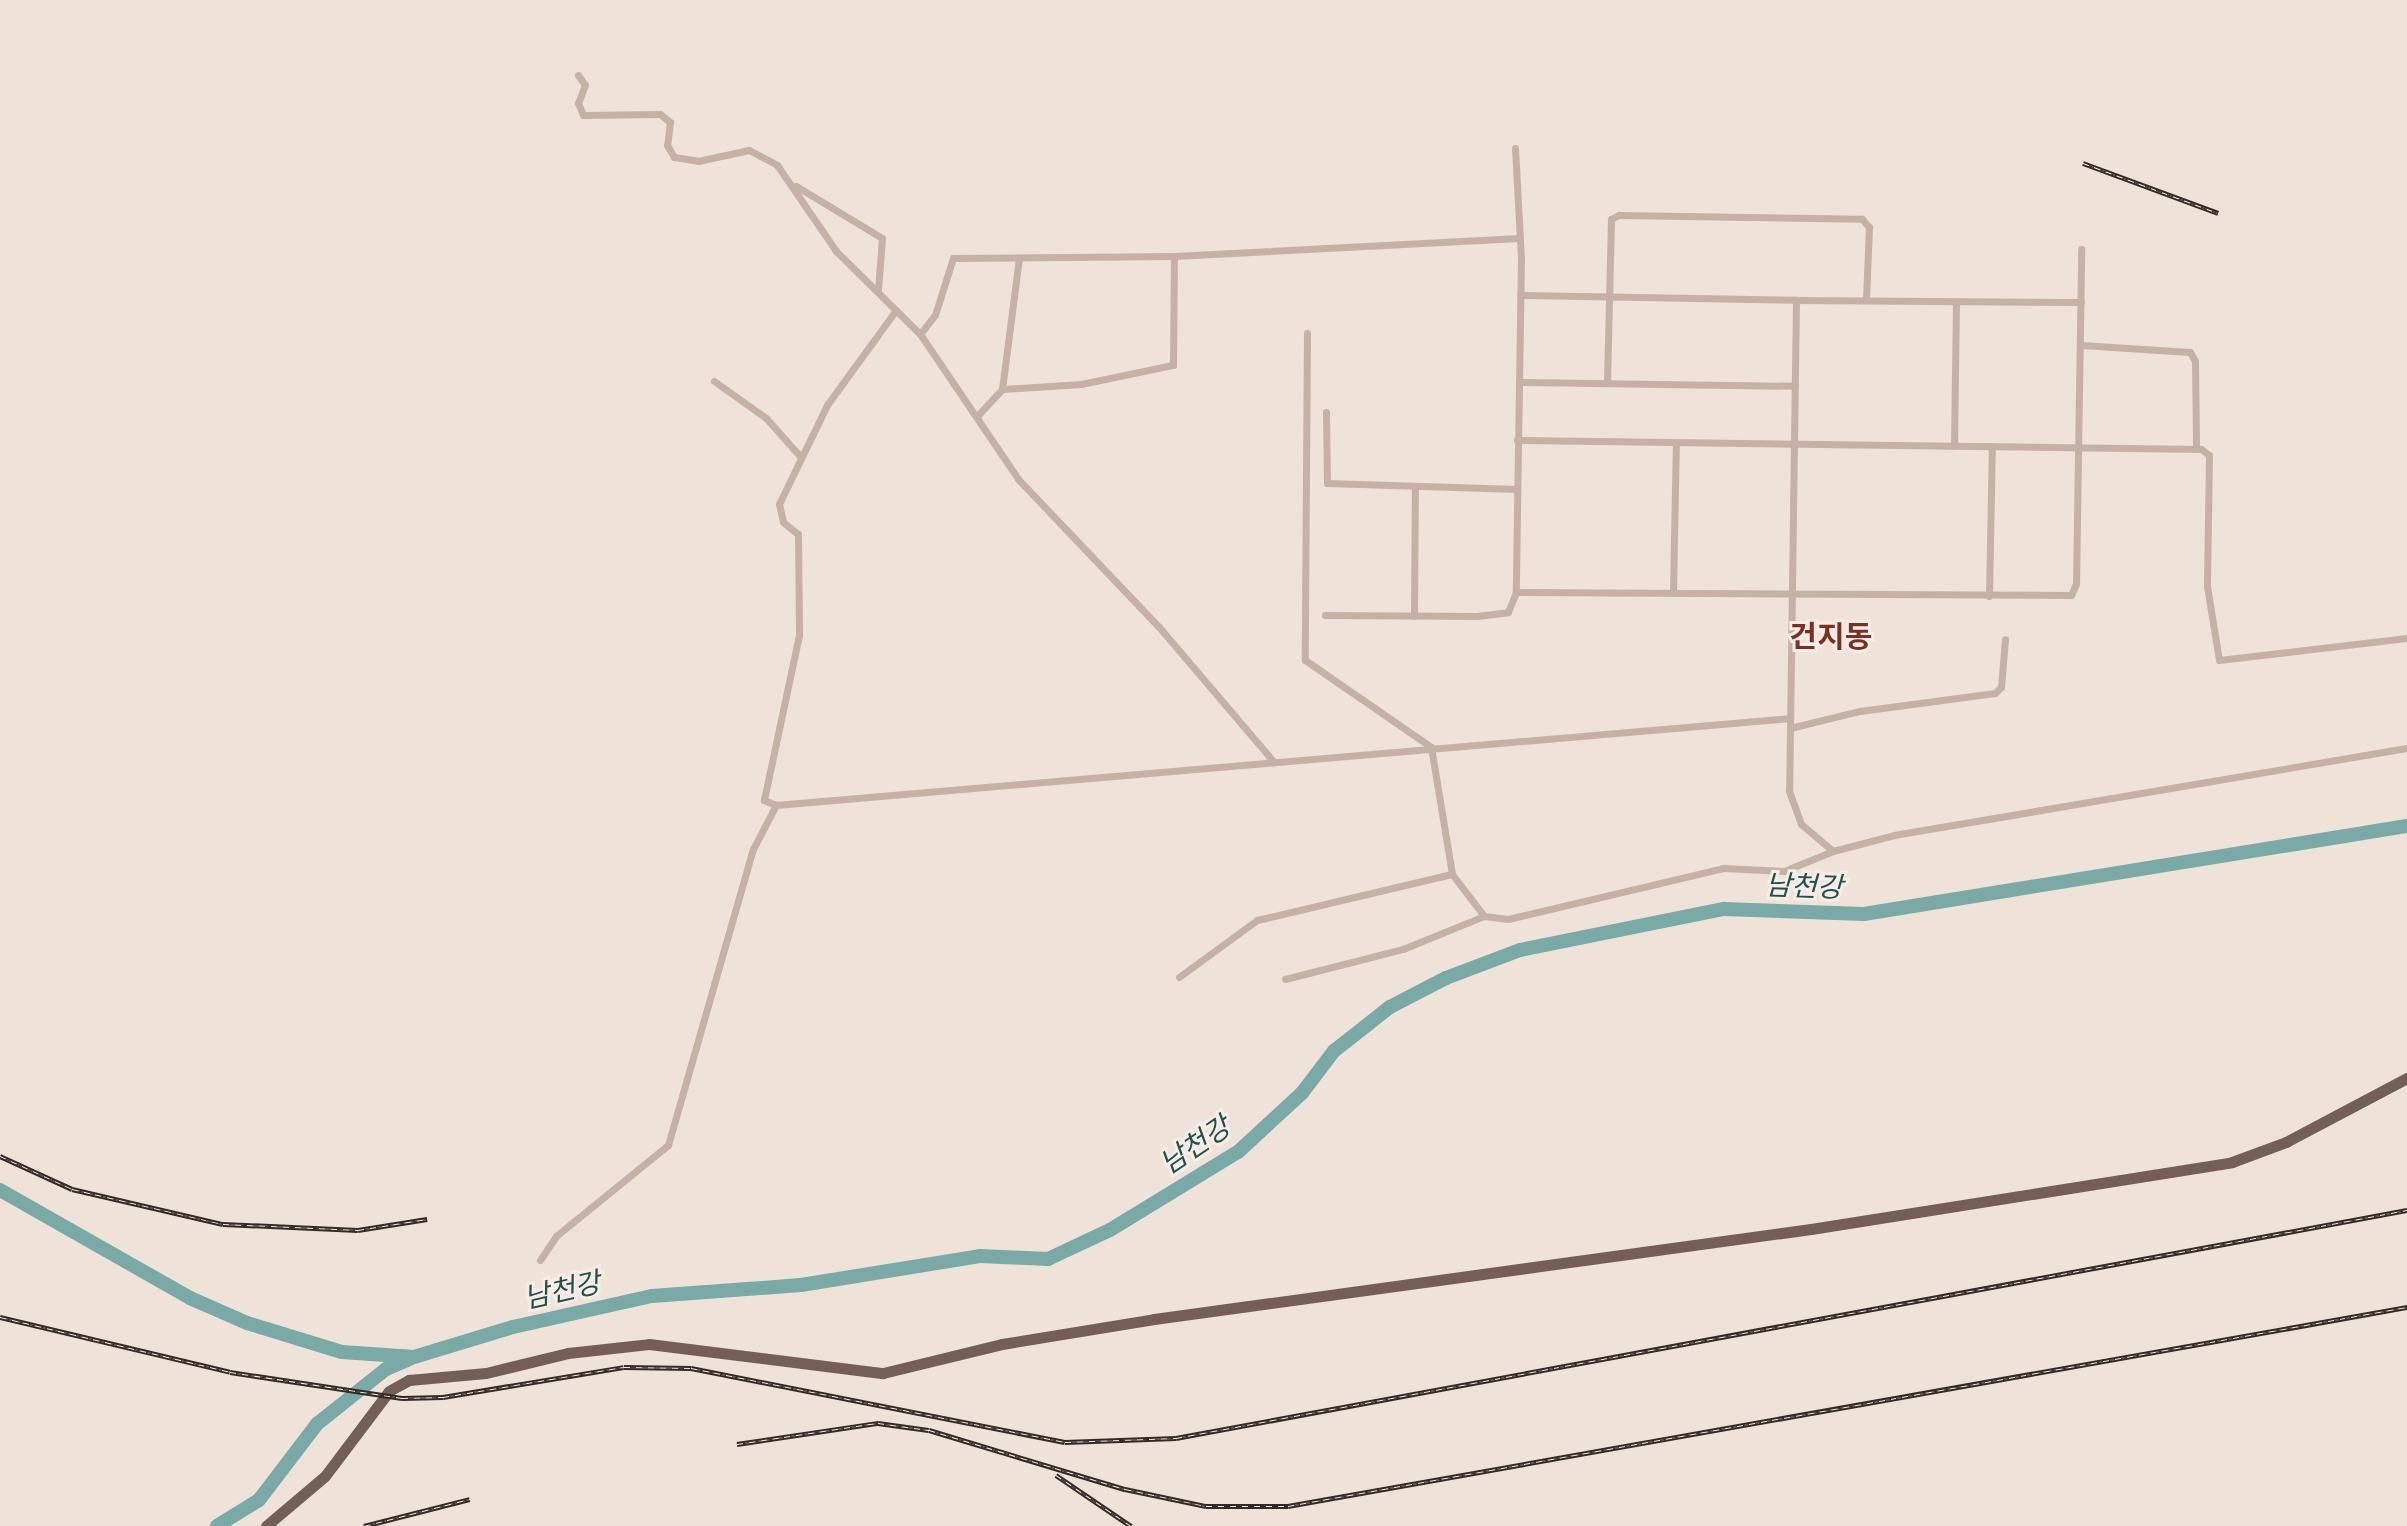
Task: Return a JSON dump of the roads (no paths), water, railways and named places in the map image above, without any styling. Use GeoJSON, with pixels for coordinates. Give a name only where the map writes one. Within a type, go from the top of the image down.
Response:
{"type":"FeatureCollection","features":[{"type":"Feature","properties":{"kind":"main road"},"geometry":{"type":"LineString","coordinates":[[266,1526],[325,1476],[389,1391],[409,1380],[486,1373],[577,1352],[649,1344],[883,1373],[1002,1344],[1154,1319],[1811,1229],[2232,1162],[2286,1142],[2407,1078]]}},
{"type":"Feature","properties":{"kind":"street"},"geometry":{"type":"LineString","coordinates":[[578,75],[585,85],[578,103],[583,115],[660,114],[670,122],[667,145],[674,157],[693,162],[734,150],[758,151],[806,195],[882,238],[878,290]]}},
{"type":"Feature","properties":{"kind":"street"},"geometry":{"type":"LineString","coordinates":[[1325,615],[1414,616],[1508,612],[1516,592],[1520,238],[1515,148]]}},
{"type":"Feature","properties":{"kind":"street"},"geometry":{"type":"LineString","coordinates":[[786,176],[836,251],[920,334],[978,415],[1018,479],[1159,627],[1273,761]]}},
{"type":"Feature","properties":{"kind":"street"},"geometry":{"type":"LineString","coordinates":[[1607,383],[1613,217],[1856,217],[1867,222],[1866,298]]}},
{"type":"Feature","properties":{"kind":"street"},"geometry":{"type":"LineString","coordinates":[[920,334],[935,315],[953,258],[1174,256],[1520,238]]}},
{"type":"Feature","properties":{"kind":"street"},"geometry":{"type":"LineString","coordinates":[[1516,592],[2064,599],[2075,589],[2081,249]]}},
{"type":"Feature","properties":{"kind":"street"},"geometry":{"type":"LineString","coordinates":[[1002,389],[1081,384],[1173,365],[1174,256]]}},
{"type":"Feature","properties":{"kind":"street"},"geometry":{"type":"LineString","coordinates":[[978,415],[1002,389],[1019,258]]}},
{"type":"Feature","properties":{"kind":"street"},"geometry":{"type":"LineString","coordinates":[[1520,295],[2081,302]]}},
{"type":"Feature","properties":{"kind":"street"},"geometry":{"type":"LineString","coordinates":[[1796,300],[1789,791],[1801,824],[1833,851]]}},
{"type":"Feature","properties":{"kind":"street"},"geometry":{"type":"LineString","coordinates":[[1954,446],[1956,302]]}},
{"type":"Feature","properties":{"kind":"street"},"geometry":{"type":"LineString","coordinates":[[896,310],[848,373],[799,455],[779,504],[783,522],[798,534],[800,579],[795,658],[764,793],[764,800],[776,805],[1431,747],[1790,723],[1995,693],[2001,687],[2005,639]]}},
{"type":"Feature","properties":{"kind":"street"},"geometry":{"type":"LineString","coordinates":[[1307,333],[1305,660],[1431,747],[1452,874],[1484,916]]}},
{"type":"Feature","properties":{"kind":"street"},"geometry":{"type":"LineString","coordinates":[[2081,345],[2190,352],[2195,361],[2196,448]]}},
{"type":"Feature","properties":{"kind":"street"},"geometry":{"type":"LineString","coordinates":[[714,381],[761,414],[799,455]]}},
{"type":"Feature","properties":{"kind":"street"},"geometry":{"type":"LineString","coordinates":[[1519,382],[1795,386]]}},
{"type":"Feature","properties":{"kind":"street"},"geometry":{"type":"LineString","coordinates":[[1326,412],[1327,483],[1517,489]]}},
{"type":"Feature","properties":{"kind":"street"},"geometry":{"type":"LineString","coordinates":[[1517,440],[2196,448],[2209,455],[2207,586],[2219,660],[2407,638]]}},
{"type":"Feature","properties":{"kind":"street"},"geometry":{"type":"LineString","coordinates":[[1673,593],[1676,443]]}},
{"type":"Feature","properties":{"kind":"street"},"geometry":{"type":"LineString","coordinates":[[1989,596],[1992,446]]}},
{"type":"Feature","properties":{"kind":"street"},"geometry":{"type":"LineString","coordinates":[[1414,616],[1415,486]]}},
{"type":"Feature","properties":{"kind":"street"},"geometry":{"type":"LineString","coordinates":[[1285,979],[1403,949],[1484,916],[1508,919],[1723,868],[1749,865],[1784,871],[1833,851],[1894,835],[2407,748]]}},
{"type":"Feature","properties":{"kind":"street"},"geometry":{"type":"LineString","coordinates":[[540,1260],[556,1236],[668,1145],[753,849],[776,805]]}},
{"type":"Feature","properties":{"kind":"street"},"geometry":{"type":"LineString","coordinates":[[1179,977],[1257,920],[1452,874]]}},
{"type":"Feature","properties":{"kind":"waterway","name":"남천강"},"geometry":{"type":"LineString","coordinates":[[0,1190],[190,1298],[247,1323],[342,1352],[414,1357],[513,1327],[652,1296],[801,1285],[980,1256],[1048,1259],[1110,1230],[1238,1152],[1302,1093],[1334,1051],[1390,1007],[1446,978],[1520,950],[1724,909],[1864,914],[2407,826]]}},
{"type":"Feature","properties":{"kind":"waterway"},"geometry":{"type":"LineString","coordinates":[[217,1526],[259,1500],[317,1424],[386,1369],[410,1359]]}},
{"type":"Feature","properties":{"kind":"railway"},"geometry":{"type":"LineString","coordinates":[[2083,163],[2218,213]]}},
{"type":"Feature","properties":{"kind":"railway"},"geometry":{"type":"LineString","coordinates":[[0,1156],[72,1189],[223,1224],[358,1230],[427,1219]]}},
{"type":"Feature","properties":{"kind":"railway"},"geometry":{"type":"LineString","coordinates":[[0,1317],[230,1372],[402,1398],[443,1397],[624,1367],[691,1368],[1065,1442],[1176,1438],[2407,1210]]}},
{"type":"Feature","properties":{"kind":"railway"},"geometry":{"type":"LineString","coordinates":[[737,1444],[878,1423],[929,1430],[1125,1489],[1206,1506],[1288,1506],[2407,1307]]}},
{"type":"Feature","properties":{"kind":"railway"},"geometry":{"type":"LineString","coordinates":[[1056,1475],[1131,1526]]}},
{"type":"Feature","properties":{"kind":"railway"},"geometry":{"type":"LineString","coordinates":[[364,1526],[470,1499]]}},
{"type":"Feature","properties":{"kind":"district","name":"건지동"},"geometry":{"type":"Point","coordinates":[1831,637]}}]}
